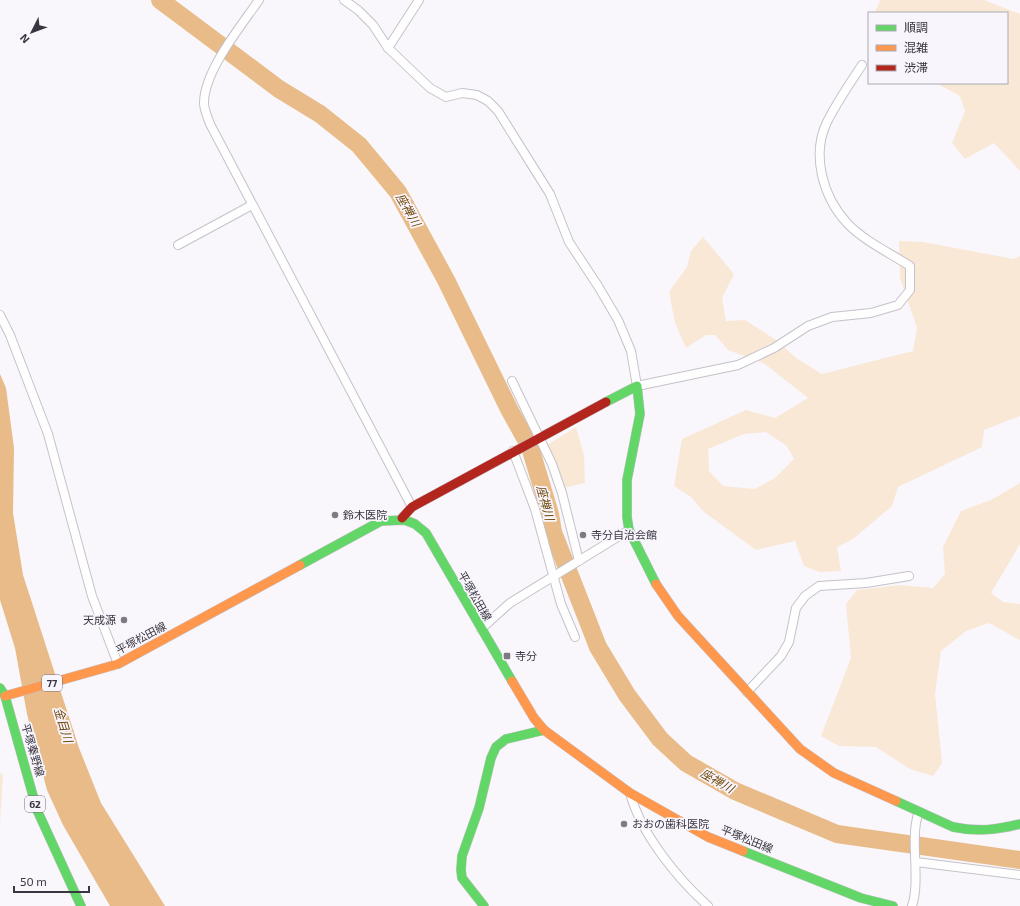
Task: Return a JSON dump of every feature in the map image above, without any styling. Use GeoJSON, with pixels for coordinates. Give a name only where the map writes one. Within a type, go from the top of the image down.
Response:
{"type":"FeatureCollection","features":[{"type":"Feature","properties":{"kind":"main road"},"geometry":{"type":"LineString","coordinates":[[402,518],[412,507],[513,451],[637,386],[640,414],[627,480],[626,500],[629,530],[659,590],[678,616],[800,749],[814,760],[857,785],[953,827],[974,832],[987,832],[1020,824]]}},
{"type":"Feature","properties":{"kind":"main road","name":"平塚松田線"},"geometry":{"type":"LineString","coordinates":[[3,692],[99,670],[118,664],[381,521],[402,518],[415,523],[426,533],[534,718],[544,730],[630,793],[708,837],[861,898],[893,906]]}},
{"type":"Feature","properties":{"kind":"main road","name":"平塚秦野線"},"geometry":{"type":"LineString","coordinates":[[3,692],[37,810],[81,906]]}},
{"type":"Feature","properties":{"kind":"main road"},"geometry":{"type":"LineString","coordinates":[[484,906],[462,878],[462,856],[479,808],[491,758],[496,746],[506,739],[544,730]]}},
{"type":"Feature","properties":{"kind":"street"},"geometry":{"type":"LineString","coordinates":[[259,0],[218,61],[206,89],[204,104],[210,124],[412,507]]}},
{"type":"Feature","properties":{"kind":"street"},"geometry":{"type":"LineString","coordinates":[[344,0],[358,10],[372,25],[388,48],[430,88],[446,97],[462,93],[476,95],[488,101],[498,111],[550,194],[570,242],[618,320],[631,351],[637,386],[738,365],[774,348],[808,326],[832,317],[871,313],[898,305],[910,290],[910,266],[863,236],[847,223],[827,192],[821,173],[820,146],[827,123],[862,64]]}},
{"type":"Feature","properties":{"kind":"street"},"geometry":{"type":"LineString","coordinates":[[388,48],[419,0]]}},
{"type":"Feature","properties":{"kind":"street"},"geometry":{"type":"LineString","coordinates":[[178,245],[252,205]]}},
{"type":"Feature","properties":{"kind":"street"},"geometry":{"type":"LineString","coordinates":[[0,315],[10,335],[48,434],[92,596],[118,664]]}},
{"type":"Feature","properties":{"kind":"street"},"geometry":{"type":"LineString","coordinates":[[512,381],[538,438],[552,464],[579,561]]}},
{"type":"Feature","properties":{"kind":"street"},"geometry":{"type":"LineString","coordinates":[[513,451],[535,509],[554,577],[575,637]]}},
{"type":"Feature","properties":{"kind":"street"},"geometry":{"type":"LineString","coordinates":[[481,629],[510,603],[629,530]]}},
{"type":"Feature","properties":{"kind":"street"},"geometry":{"type":"LineString","coordinates":[[747,692],[781,656],[789,642],[796,608],[805,596],[819,586],[866,583],[909,576]]}},
{"type":"Feature","properties":{"kind":"street"},"geometry":{"type":"LineString","coordinates":[[630,793],[634,807],[661,854],[693,892],[708,906]]}},
{"type":"Feature","properties":{"kind":"street"},"geometry":{"type":"LineString","coordinates":[[912,906],[916,861],[915,820],[919,812]]}},
{"type":"Feature","properties":{"kind":"street"},"geometry":{"type":"LineString","coordinates":[[916,861],[1020,875]]}},
{"type":"Feature","properties":{"kind":"shaded area"},"geometry":{"type":"Polygon","coordinates":[[[880,0],[984,0],[1020,14],[1020,171],[994,143],[965,159],[952,143],[965,111],[960,96],[938,84],[1008,84],[1008,12],[875,12],[880,0]]]}},
{"type":"Feature","properties":{"kind":"shaded area"},"geometry":{"type":"Polygon","coordinates":[[[703,237],[734,274],[722,298],[726,321],[745,320],[776,340],[796,358],[822,374],[913,351],[917,328],[900,278],[899,241],[923,242],[1014,259],[1020,256],[1020,416],[984,430],[982,447],[898,487],[892,506],[853,539],[837,547],[841,571],[820,572],[804,566],[795,541],[756,550],[704,512],[691,497],[674,486],[682,439],[746,410],[775,418],[808,398],[765,364],[728,350],[715,335],[706,335],[686,348],[675,323],[669,292],[687,267],[691,251],[703,237]],[[766,432],[744,434],[708,449],[709,471],[723,486],[755,489],[775,478],[794,459],[787,446],[766,432]]]}},
{"type":"Feature","properties":{"kind":"shaded area"},"geometry":{"type":"Polygon","coordinates":[[[576,427],[584,455],[585,483],[563,488],[547,445],[576,427]]]}},
{"type":"Feature","properties":{"kind":"shaded area"},"geometry":{"type":"Polygon","coordinates":[[[1020,483],[1020,544],[991,593],[1003,602],[1020,604],[1020,640],[989,623],[966,631],[941,651],[935,694],[942,763],[933,776],[910,769],[876,747],[839,746],[821,736],[851,658],[846,604],[857,590],[900,585],[933,588],[945,574],[943,547],[961,511],[991,500],[1020,483]]]}},
{"type":"Feature","properties":{"kind":"shaded area"},"geometry":{"type":"Polygon","coordinates":[[[3,773],[0,825],[0,775],[3,773]]]}},
{"type":"Feature","properties":{"kind":"water","name":"金目川"},"geometry":{"type":"Polygon","coordinates":[[[0,374],[6,388],[14,448],[13,513],[23,575],[79,748],[101,803],[165,906],[110,906],[63,825],[47,790],[27,714],[15,648],[0,600],[0,374]]]}},
{"type":"Feature","properties":{"kind":"waterway","name":"座禅川"},"geometry":{"type":"LineString","coordinates":[[160,0],[279,89],[320,114],[359,145],[398,192],[446,280],[509,409],[530,447],[550,514],[553,532],[598,647],[627,695],[660,739],[686,763],[735,791],[837,834],[1020,860]]}},
{"type":"Feature","properties":{"kind":"traffic: fast"},"geometry":{"type":"LineString","coordinates":[[606,402],[637,386],[640,414],[627,480],[627,517],[629,530],[656,584]]}},
{"type":"Feature","properties":{"kind":"traffic: fast"},"geometry":{"type":"LineString","coordinates":[[300,565],[381,521],[405,520],[415,524],[426,533],[512,681]]}},
{"type":"Feature","properties":{"kind":"traffic: fast"},"geometry":{"type":"LineString","coordinates":[[0,688],[5,696],[37,810],[81,906]]}},
{"type":"Feature","properties":{"kind":"traffic: fast"},"geometry":{"type":"LineString","coordinates":[[484,906],[462,878],[461,870],[462,856],[479,808],[491,758],[496,747],[506,739],[544,730]]}},
{"type":"Feature","properties":{"kind":"traffic: fast"},"geometry":{"type":"LineString","coordinates":[[896,801],[953,827],[986,830],[1020,824]]}},
{"type":"Feature","properties":{"kind":"traffic: fast"},"geometry":{"type":"LineString","coordinates":[[743,851],[861,898],[893,906]]}},
{"type":"Feature","properties":{"kind":"traffic: slow"},"geometry":{"type":"LineString","coordinates":[[5,696],[118,664],[300,565]]}},
{"type":"Feature","properties":{"kind":"traffic: slow"},"geometry":{"type":"LineString","coordinates":[[656,584],[678,616],[800,749],[834,773],[896,801]]}},
{"type":"Feature","properties":{"kind":"traffic: slow"},"geometry":{"type":"LineString","coordinates":[[512,681],[534,718],[544,730],[630,793],[708,837],[743,851]]}},
{"type":"Feature","properties":{"kind":"traffic: jam"},"geometry":{"type":"LineString","coordinates":[[402,518],[412,507],[606,402]]}},
{"type":"Feature","properties":{"kind":"place","name":"鈴木医院"},"geometry":{"type":"Point","coordinates":[335,515]}},
{"type":"Feature","properties":{"kind":"place","name":"寺分自治会館"},"geometry":{"type":"Point","coordinates":[583,535]}},
{"type":"Feature","properties":{"kind":"place","name":"天成源"},"geometry":{"type":"Point","coordinates":[124,620]}},
{"type":"Feature","properties":{"kind":"place","name":"寺分"},"geometry":{"type":"Point","coordinates":[507,656]}},
{"type":"Feature","properties":{"kind":"place","name":"おおの歯科医院"},"geometry":{"type":"Point","coordinates":[624,824]}}]}
